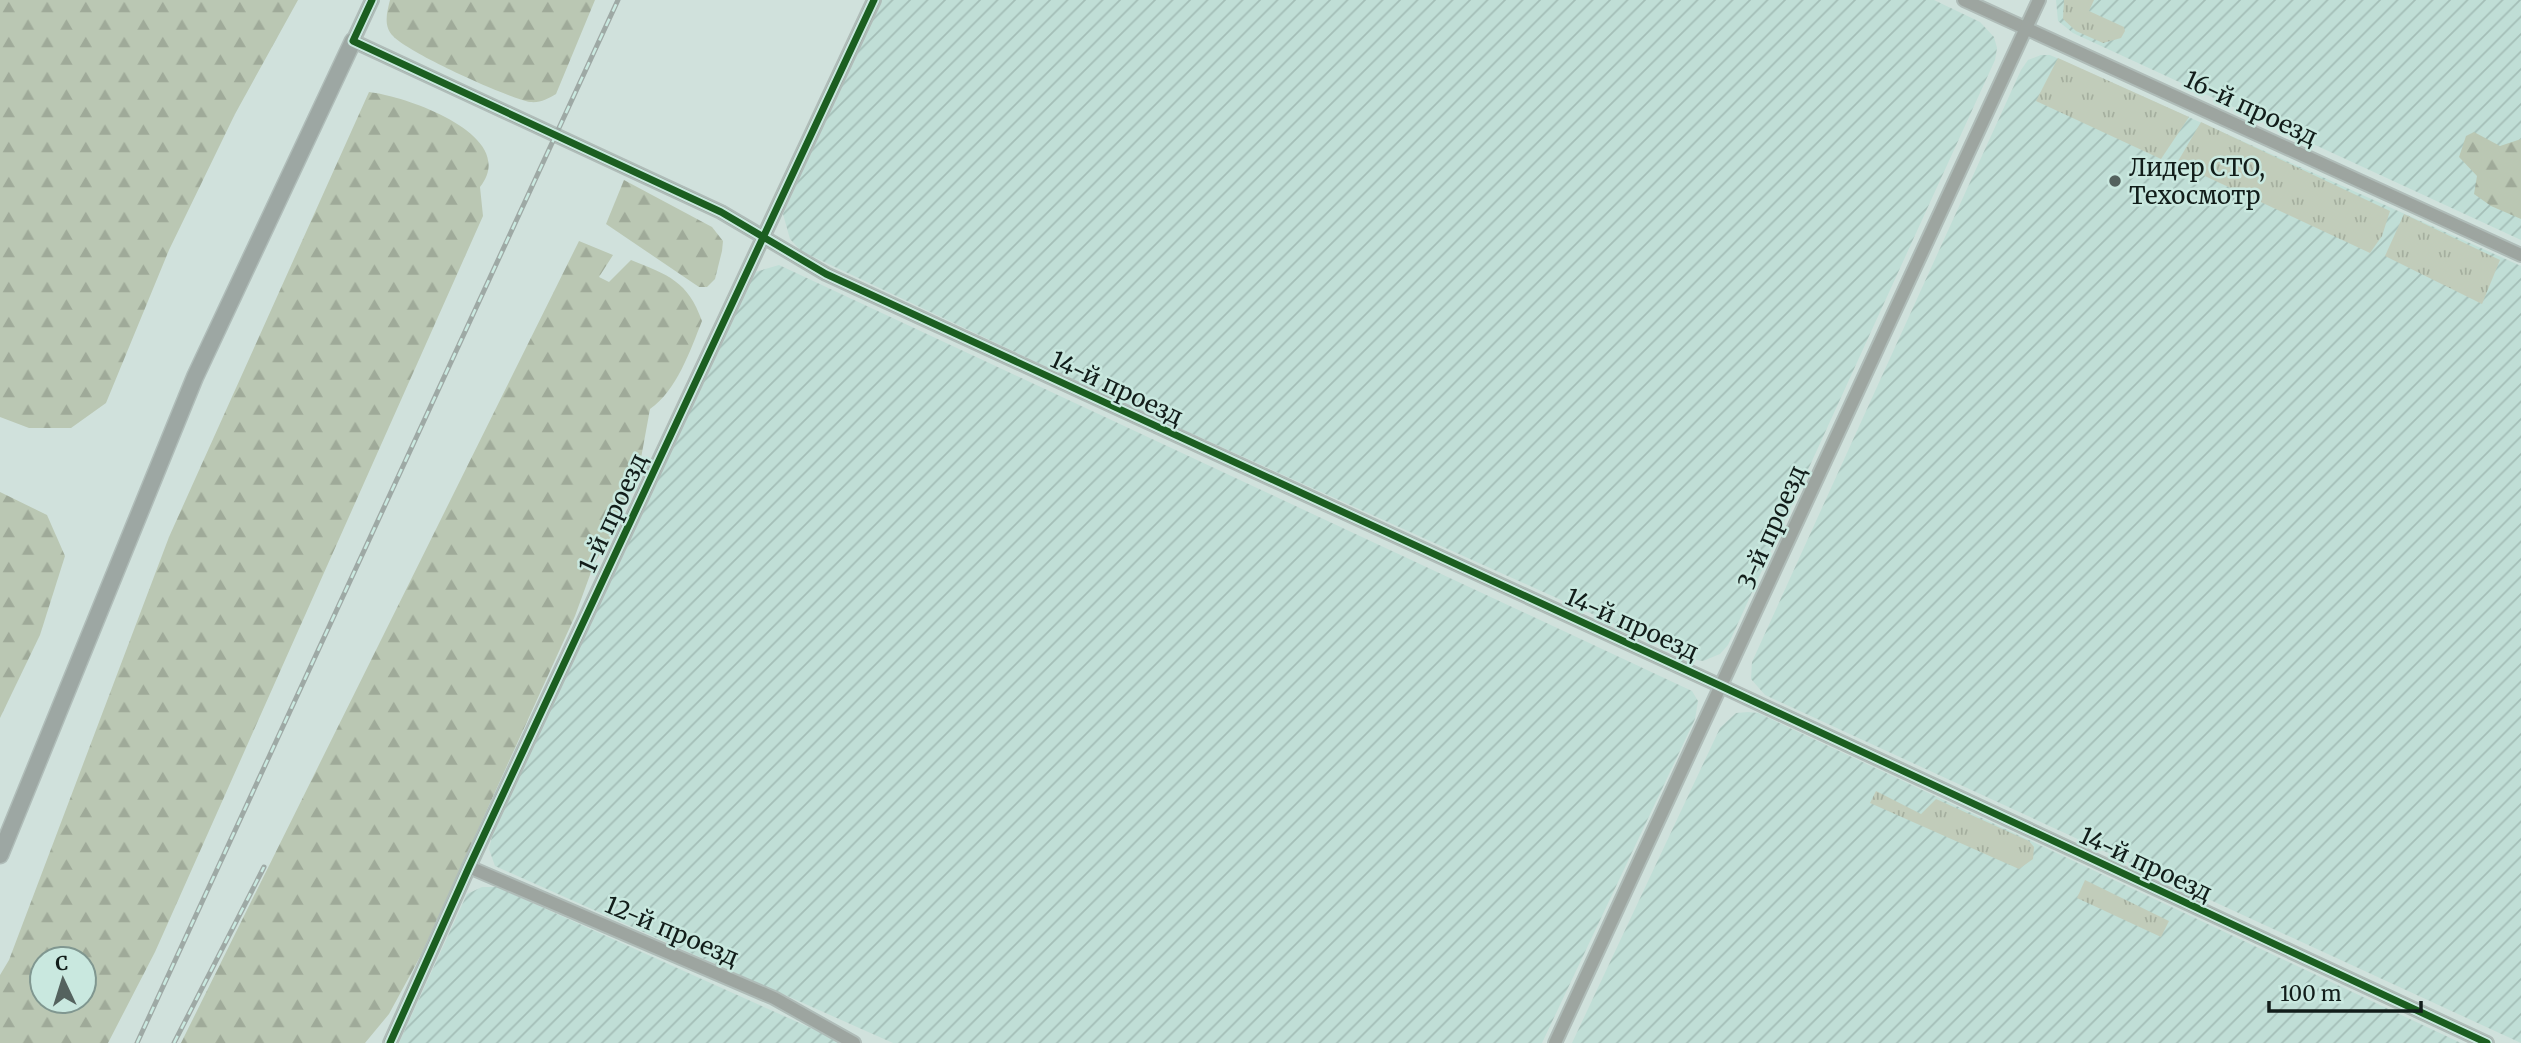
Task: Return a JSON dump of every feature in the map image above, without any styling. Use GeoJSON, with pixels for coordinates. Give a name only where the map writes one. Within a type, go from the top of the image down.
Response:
{"type":"FeatureCollection","features":[{"type":"Feature","properties":{"kind":"main road"},"geometry":{"type":"LineString","coordinates":[[0,855],[195,377],[353,41]]}},
{"type":"Feature","properties":{"kind":"street"},"geometry":{"type":"LineString","coordinates":[[353,41],[372,0]]}},
{"type":"Feature","properties":{"kind":"street","name":"1-й проезд"},"geometry":{"type":"LineString","coordinates":[[390,1043],[468,867],[874,0]]}},
{"type":"Feature","properties":{"kind":"street","name":"16-й проезд"},"geometry":{"type":"LineString","coordinates":[[1964,0],[2521,255]]}},
{"type":"Feature","properties":{"kind":"street","name":"3-й проезд"},"geometry":{"type":"LineString","coordinates":[[1555,1043],[1723,687],[2039,0]]}},
{"type":"Feature","properties":{"kind":"street","name":"14-й проезд"},"geometry":{"type":"LineString","coordinates":[[353,41],[721,212],[825,274],[1723,687],[2487,1043]]}},
{"type":"Feature","properties":{"kind":"street","name":"12-й проезд"},"geometry":{"type":"LineString","coordinates":[[468,867],[774,998],[854,1043]]}},
{"type":"Feature","properties":{"kind":"shaded area"},"geometry":{"type":"Polygon","coordinates":[[[880,0],[1934,0],[1980,22],[1994,37],[1997,48],[1995,60],[1728,645],[1720,654],[1703,661],[1692,659],[1117,400],[801,251],[790,239],[783,214],[880,0]]]}},
{"type":"Feature","properties":{"kind":"shaded area"},"geometry":{"type":"Polygon","coordinates":[[[2056,0],[2521,0],[2521,240],[2073,33],[2058,21],[2056,0]]]}},
{"type":"Feature","properties":{"kind":"shaded area"},"geometry":{"type":"Polygon","coordinates":[[[2050,55],[2521,266],[2521,1043],[1765,695],[1751,679],[1752,662],[2021,70],[2028,60],[2050,55]]]}},
{"type":"Feature","properties":{"kind":"shaded area"},"geometry":{"type":"Polygon","coordinates":[[[779,265],[1692,691],[1698,701],[1695,719],[1542,1043],[893,1043],[495,866],[489,849],[492,836],[597,606],[755,272],[779,265]]]}},
{"type":"Feature","properties":{"kind":"shaded area"},"geometry":{"type":"Polygon","coordinates":[[[1736,713],[1758,713],[2461,1043],[1572,1043],[1720,728],[1736,713]]]}},
{"type":"Feature","properties":{"kind":"shaded area"},"geometry":{"type":"Polygon","coordinates":[[[482,887],[497,887],[844,1043],[399,1043],[467,894],[482,887]]]}},
{"type":"Feature","properties":{"kind":"green space"},"geometry":{"type":"Polygon","coordinates":[[[0,0],[298,0],[235,114],[169,250],[106,403],[71,428],[29,428],[0,417],[0,0]]]}},
{"type":"Feature","properties":{"kind":"green space"},"geometry":{"type":"Polygon","coordinates":[[[390,0],[595,0],[556,94],[544,100],[530,102],[481,84],[403,44],[388,28],[390,0]]]}},
{"type":"Feature","properties":{"kind":"green space"},"geometry":{"type":"Polygon","coordinates":[[[2064,0],[2094,0],[2089,11],[2124,27],[2121,38],[2103,43],[2076,31],[2063,19],[2064,0]]]}},
{"type":"Feature","properties":{"kind":"green space"},"geometry":{"type":"Polygon","coordinates":[[[2058,58],[2189,117],[2161,159],[2036,101],[2058,58]]]}},
{"type":"Feature","properties":{"kind":"green space"},"geometry":{"type":"Polygon","coordinates":[[[369,92],[431,110],[472,135],[485,151],[488,168],[480,187],[483,216],[155,952],[108,1043],[0,1043],[0,975],[9,960],[169,537],[369,92]]]}},
{"type":"Feature","properties":{"kind":"green space"},"geometry":{"type":"Polygon","coordinates":[[[2201,122],[2390,211],[2382,236],[2370,253],[2177,163],[2201,122]]]}},
{"type":"Feature","properties":{"kind":"green space"},"geometry":{"type":"Polygon","coordinates":[[[2474,132],[2500,146],[2521,139],[2521,219],[2491,206],[2474,194],[2477,176],[2459,157],[2466,136],[2474,132]]]}},
{"type":"Feature","properties":{"kind":"green space"},"geometry":{"type":"Polygon","coordinates":[[[624,180],[712,227],[723,241],[715,279],[707,287],[699,287],[606,224],[624,180]]]}},
{"type":"Feature","properties":{"kind":"green space"},"geometry":{"type":"Polygon","coordinates":[[[2404,214],[2500,260],[2482,304],[2385,256],[2404,214]]]}},
{"type":"Feature","properties":{"kind":"green space"},"geometry":{"type":"Polygon","coordinates":[[[579,241],[613,255],[599,277],[609,282],[631,260],[656,270],[683,288],[702,321],[675,381],[650,409],[639,469],[613,533],[594,564],[575,616],[421,955],[389,1014],[365,1043],[181,1043],[579,241]]]}},
{"type":"Feature","properties":{"kind":"green space"},"geometry":{"type":"Polygon","coordinates":[[[0,492],[47,515],[65,556],[40,635],[0,718],[0,492]]]}},
{"type":"Feature","properties":{"kind":"green space"},"geometry":{"type":"Polygon","coordinates":[[[1876,791],[1921,814],[1936,799],[2029,841],[2034,847],[2033,859],[2019,869],[1870,803],[1876,791]]]}},
{"type":"Feature","properties":{"kind":"green space"},"geometry":{"type":"Polygon","coordinates":[[[2085,880],[2169,921],[2161,937],[2077,898],[2085,880]]]}},
{"type":"Feature","properties":{"kind":"railway"},"geometry":{"type":"LineString","coordinates":[[137,1043],[618,0]]}},
{"type":"Feature","properties":{"kind":"railway"},"geometry":{"type":"LineString","coordinates":[[174,1043],[264,867]]}},
{"type":"Feature","properties":{"kind":"cycle path"},"geometry":{"type":"LineString","coordinates":[[372,0],[353,41],[721,212],[826,274],[2487,1043]]}},
{"type":"Feature","properties":{"kind":"cycle path"},"geometry":{"type":"LineString","coordinates":[[390,1043],[469,867],[874,0]]}},
{"type":"Feature","properties":{"kind":"place","name":"Лидер СТО, Техосмотр"},"geometry":{"type":"Point","coordinates":[2115,181]}}]}
